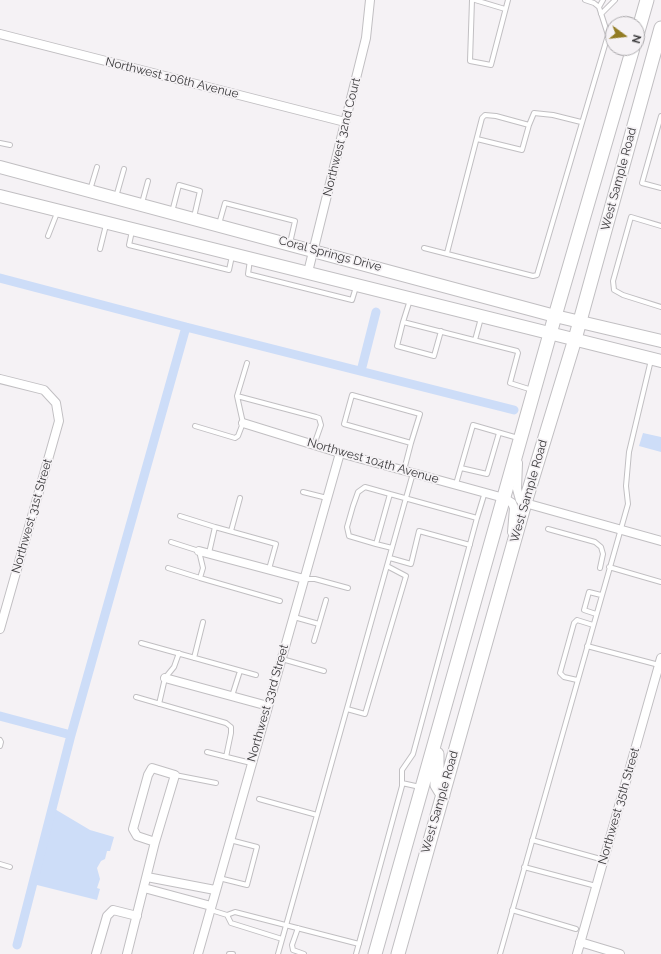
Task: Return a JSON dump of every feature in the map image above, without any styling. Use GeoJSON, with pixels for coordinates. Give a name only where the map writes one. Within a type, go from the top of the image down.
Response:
{"type":"FeatureCollection","features":[{"type":"Feature","properties":{"kind":"main road"},"geometry":{"type":"LineString","coordinates":[[642,16],[647,0]]}},
{"type":"Feature","properties":{"kind":"main road","name":"West Sample Road"},"geometry":{"type":"LineString","coordinates":[[398,954],[525,503],[575,339],[661,28]]}},
{"type":"Feature","properties":{"kind":"main road","name":"West Sample Road"},"geometry":{"type":"LineString","coordinates":[[375,954],[555,316],[631,56]]}},
{"type":"Feature","properties":{"kind":"main road","name":"Coral Springs Drive"},"geometry":{"type":"LineString","coordinates":[[0,167],[219,224],[555,316],[661,341]]}},
{"type":"Feature","properties":{"kind":"main road","name":"Coral Springs Drive"},"geometry":{"type":"LineString","coordinates":[[0,196],[551,332],[656,360]]}},
{"type":"Feature","properties":{"kind":"main road"},"geometry":{"type":"LineString","coordinates":[[437,736],[436,778],[437,785],[443,795]]}},
{"type":"Feature","properties":{"kind":"main road"},"geometry":{"type":"LineString","coordinates":[[422,788],[430,795],[432,802],[426,852]]}},
{"type":"Feature","properties":{"kind":"street","name":"Northwest 32nd Court"},"geometry":{"type":"LineString","coordinates":[[308,272],[366,38],[370,0]]}},
{"type":"Feature","properties":{"kind":"street","name":"Northwest 106th Avenue"},"geometry":{"type":"LineString","coordinates":[[0,34],[345,122]]}},
{"type":"Feature","properties":{"kind":"street","name":"Northwest 31st Street"},"geometry":{"type":"LineString","coordinates":[[0,379],[44,390],[56,403],[59,421],[0,629]]}},
{"type":"Feature","properties":{"kind":"street","name":"Northwest 104th Avenue"},"geometry":{"type":"LineString","coordinates":[[243,422],[340,453],[504,498]]}},
{"type":"Feature","properties":{"kind":"street"},"geometry":{"type":"LineString","coordinates":[[519,443],[517,489],[520,500],[525,503],[661,541]]}},
{"type":"Feature","properties":{"kind":"street","name":"Northwest 33rd Street"},"geometry":{"type":"LineString","coordinates":[[198,954],[229,840],[340,453]]}},
{"type":"Feature","properties":{"kind":"street"},"geometry":{"type":"LineString","coordinates":[[504,498],[512,503],[514,508],[507,566]]}},
{"type":"Feature","properties":{"kind":"street"},"geometry":{"type":"LineString","coordinates":[[199,551],[304,579]]}},
{"type":"Feature","properties":{"kind":"street","name":"Northwest 35th Street"},"geometry":{"type":"LineString","coordinates":[[577,954],[660,662]]}},
{"type":"Feature","properties":{"kind":"street"},"geometry":{"type":"LineString","coordinates":[[165,678],[268,706]]}},
{"type":"Feature","properties":{"kind":"street"},"geometry":{"type":"LineString","coordinates":[[127,954],[155,842],[176,775],[152,768],[148,775],[133,828],[137,836],[155,842]]}},
{"type":"Feature","properties":{"kind":"street"},"geometry":{"type":"LineString","coordinates":[[147,877],[215,890]]}},
{"type":"Feature","properties":{"kind":"street"},"geometry":{"type":"LineString","coordinates":[[144,888],[210,908]]}},
{"type":"Feature","properties":{"kind":"street"},"geometry":{"type":"LineString","coordinates":[[96,954],[107,916],[113,910],[137,916]]}},
{"type":"Feature","properties":{"kind":"street"},"geometry":{"type":"LineString","coordinates":[[580,942],[620,954]]}},
{"type":"Feature","properties":{"kind":"lane"},"geometry":{"type":"LineString","coordinates":[[505,9],[474,0],[470,61],[491,65],[508,0]]}},
{"type":"Feature","properties":{"kind":"lane"},"geometry":{"type":"LineString","coordinates":[[424,248],[533,276],[537,275],[608,35],[599,7],[594,3],[585,0]]}},
{"type":"Feature","properties":{"kind":"lane"},"geometry":{"type":"LineString","coordinates":[[599,7],[603,0]]}},
{"type":"Feature","properties":{"kind":"lane"},"geometry":{"type":"LineString","coordinates":[[601,14],[615,0]]}},
{"type":"Feature","properties":{"kind":"lane"},"geometry":{"type":"LineString","coordinates":[[477,140],[522,150],[534,113],[553,115],[582,122]]}},
{"type":"Feature","properties":{"kind":"lane"},"geometry":{"type":"LineString","coordinates":[[447,253],[482,118],[485,115],[529,125]]}},
{"type":"Feature","properties":{"kind":"lane"},"geometry":{"type":"LineString","coordinates":[[661,116],[642,183],[661,188]]}},
{"type":"Feature","properties":{"kind":"lane"},"geometry":{"type":"LineString","coordinates":[[0,142],[10,145]]}},
{"type":"Feature","properties":{"kind":"lane"},"geometry":{"type":"LineString","coordinates":[[90,190],[96,168]]}},
{"type":"Feature","properties":{"kind":"lane"},"geometry":{"type":"LineString","coordinates":[[116,197],[124,169]]}},
{"type":"Feature","properties":{"kind":"lane"},"geometry":{"type":"LineString","coordinates":[[142,204],[148,180]]}},
{"type":"Feature","properties":{"kind":"lane"},"geometry":{"type":"LineString","coordinates":[[172,212],[179,185],[200,191],[194,218]]}},
{"type":"Feature","properties":{"kind":"lane"},"geometry":{"type":"LineString","coordinates":[[219,224],[225,203],[296,221],[289,243]]}},
{"type":"Feature","properties":{"kind":"lane"},"geometry":{"type":"LineString","coordinates":[[48,236],[58,210]]}},
{"type":"Feature","properties":{"kind":"lane"},"geometry":{"type":"LineString","coordinates":[[661,226],[631,217],[612,281],[614,290],[623,295],[661,307]]}},
{"type":"Feature","properties":{"kind":"lane"},"geometry":{"type":"LineString","coordinates":[[100,249],[107,222]]}},
{"type":"Feature","properties":{"kind":"lane"},"geometry":{"type":"LineString","coordinates":[[133,229],[129,245],[229,270],[233,254]]}},
{"type":"Feature","properties":{"kind":"lane"},"geometry":{"type":"LineString","coordinates":[[250,258],[248,274],[352,300],[357,284]]}},
{"type":"Feature","properties":{"kind":"lane"},"geometry":{"type":"LineString","coordinates":[[410,298],[397,346],[434,356],[442,331]]}},
{"type":"Feature","properties":{"kind":"lane"},"geometry":{"type":"LineString","coordinates":[[475,340],[482,315]]}},
{"type":"Feature","properties":{"kind":"lane"},"geometry":{"type":"LineString","coordinates":[[403,322],[517,351],[517,358],[510,383],[534,391]]}},
{"type":"Feature","properties":{"kind":"lane"},"geometry":{"type":"LineString","coordinates":[[500,954],[628,500],[626,486],[629,452],[656,360]]}},
{"type":"Feature","properties":{"kind":"lane"},"geometry":{"type":"LineString","coordinates":[[195,426],[235,438],[238,436],[243,422],[237,396],[247,363]]}},
{"type":"Feature","properties":{"kind":"lane"},"geometry":{"type":"LineString","coordinates":[[404,470],[412,443],[420,414],[352,395],[344,424],[412,443]]}},
{"type":"Feature","properties":{"kind":"lane"},"geometry":{"type":"LineString","coordinates":[[237,396],[319,418],[321,425],[314,445]]}},
{"type":"Feature","properties":{"kind":"lane"},"geometry":{"type":"LineString","coordinates":[[456,484],[473,425],[499,433],[519,443]]}},
{"type":"Feature","properties":{"kind":"lane"},"geometry":{"type":"LineString","coordinates":[[461,468],[487,474],[499,433]]}},
{"type":"Feature","properties":{"kind":"lane"},"geometry":{"type":"LineString","coordinates":[[278,954],[414,473]]}},
{"type":"Feature","properties":{"kind":"lane"},"geometry":{"type":"LineString","coordinates":[[392,548],[349,536],[347,527],[353,506],[358,492],[365,487],[478,518]]}},
{"type":"Feature","properties":{"kind":"lane"},"geometry":{"type":"LineString","coordinates":[[303,492],[327,498]]}},
{"type":"Feature","properties":{"kind":"lane"},"geometry":{"type":"LineString","coordinates":[[356,954],[402,783],[402,770],[413,754],[485,492]]}},
{"type":"Feature","properties":{"kind":"lane"},"geometry":{"type":"LineString","coordinates":[[376,544],[390,494]]}},
{"type":"Feature","properties":{"kind":"lane"},"geometry":{"type":"LineString","coordinates":[[231,531],[240,498]]}},
{"type":"Feature","properties":{"kind":"lane"},"geometry":{"type":"LineString","coordinates":[[180,516],[276,544],[269,569]]}},
{"type":"Feature","properties":{"kind":"lane"},"geometry":{"type":"LineString","coordinates":[[209,553],[215,527]]}},
{"type":"Feature","properties":{"kind":"lane"},"geometry":{"type":"LineString","coordinates":[[548,529],[595,542],[601,547],[603,554],[600,568]]}},
{"type":"Feature","properties":{"kind":"lane"},"geometry":{"type":"LineString","coordinates":[[390,558],[411,564],[420,531],[470,545]]}},
{"type":"Feature","properties":{"kind":"lane"},"geometry":{"type":"LineString","coordinates":[[171,542],[199,551],[203,568],[200,578]]}},
{"type":"Feature","properties":{"kind":"lane"},"geometry":{"type":"LineString","coordinates":[[347,709],[365,714],[406,576],[387,566]]}},
{"type":"Feature","properties":{"kind":"lane"},"geometry":{"type":"LineString","coordinates":[[609,567],[661,582]]}},
{"type":"Feature","properties":{"kind":"lane"},"geometry":{"type":"LineString","coordinates":[[168,568],[280,601]]}},
{"type":"Feature","properties":{"kind":"lane"},"geometry":{"type":"LineString","coordinates":[[304,579],[315,579],[348,588]]}},
{"type":"Feature","properties":{"kind":"lane"},"geometry":{"type":"LineString","coordinates":[[596,614],[584,610],[589,592],[601,595]]}},
{"type":"Feature","properties":{"kind":"lane"},"geometry":{"type":"LineString","coordinates":[[314,641],[326,600]]}},
{"type":"Feature","properties":{"kind":"lane"},"geometry":{"type":"LineString","coordinates":[[294,617],[319,624]]}},
{"type":"Feature","properties":{"kind":"lane"},"geometry":{"type":"LineString","coordinates":[[577,680],[564,676],[560,672],[574,623],[577,620],[593,625]]}},
{"type":"Feature","properties":{"kind":"lane"},"geometry":{"type":"LineString","coordinates":[[194,658],[203,622]]}},
{"type":"Feature","properties":{"kind":"lane"},"geometry":{"type":"LineString","coordinates":[[141,643],[256,675]]}},
{"type":"Feature","properties":{"kind":"lane"},"geometry":{"type":"LineString","coordinates":[[587,646],[660,662]]}},
{"type":"Feature","properties":{"kind":"lane"},"geometry":{"type":"LineString","coordinates":[[159,704],[165,678],[174,667],[179,653]]}},
{"type":"Feature","properties":{"kind":"lane"},"geometry":{"type":"LineString","coordinates":[[282,659],[324,671]]}},
{"type":"Feature","properties":{"kind":"lane"},"geometry":{"type":"LineString","coordinates":[[232,696],[240,671]]}},
{"type":"Feature","properties":{"kind":"lane"},"geometry":{"type":"LineString","coordinates":[[136,697],[226,723],[231,727],[226,757]]}},
{"type":"Feature","properties":{"kind":"lane"},"geometry":{"type":"LineString","coordinates":[[0,740],[0,746]]}},
{"type":"Feature","properties":{"kind":"lane"},"geometry":{"type":"LineString","coordinates":[[207,752],[251,763]]}},
{"type":"Feature","properties":{"kind":"lane"},"geometry":{"type":"LineString","coordinates":[[176,775],[216,783]]}},
{"type":"Feature","properties":{"kind":"lane"},"geometry":{"type":"LineString","coordinates":[[402,783],[422,788]]}},
{"type":"Feature","properties":{"kind":"lane"},"geometry":{"type":"LineString","coordinates":[[259,799],[317,815]]}},
{"type":"Feature","properties":{"kind":"lane"},"geometry":{"type":"LineString","coordinates":[[219,877],[247,885],[257,847],[229,840]]}},
{"type":"Feature","properties":{"kind":"lane"},"geometry":{"type":"LineString","coordinates":[[532,840],[604,860]]}},
{"type":"Feature","properties":{"kind":"lane"},"geometry":{"type":"LineString","coordinates":[[0,864],[10,867]]}},
{"type":"Feature","properties":{"kind":"lane"},"geometry":{"type":"LineString","coordinates":[[524,867],[596,886]]}},
{"type":"Feature","properties":{"kind":"lane"},"geometry":{"type":"LineString","coordinates":[[210,908],[227,915],[231,923],[282,939]]}},
{"type":"Feature","properties":{"kind":"lane"},"geometry":{"type":"LineString","coordinates":[[512,910],[576,929]]}},
{"type":"Feature","properties":{"kind":"lane"},"geometry":{"type":"LineString","coordinates":[[227,915],[235,912],[358,944]]}},
{"type":"Feature","properties":{"kind":"lane"},"geometry":{"type":"LineString","coordinates":[[298,928],[292,945],[293,950],[304,954]]}},
{"type":"Feature","properties":{"kind":"water"},"geometry":{"type":"Polygon","coordinates":[[[643,433],[661,437],[661,452],[639,446],[643,433]]]}},
{"type":"Feature","properties":{"kind":"water"},"geometry":{"type":"Polygon","coordinates":[[[53,808],[90,830],[114,837],[110,851],[107,851],[105,859],[101,861],[97,868],[100,879],[97,888],[100,889],[97,900],[33,884],[53,808]]]}},
{"type":"Feature","properties":{"kind":"waterway"},"geometry":{"type":"LineString","coordinates":[[0,278],[186,327]]}},
{"type":"Feature","properties":{"kind":"waterway"},"geometry":{"type":"LineString","coordinates":[[361,371],[376,312]]}},
{"type":"Feature","properties":{"kind":"waterway"},"geometry":{"type":"LineString","coordinates":[[17,945],[71,735],[186,327],[514,410]]}},
{"type":"Feature","properties":{"kind":"waterway"},"geometry":{"type":"LineString","coordinates":[[0,716],[71,735]]}}]}
